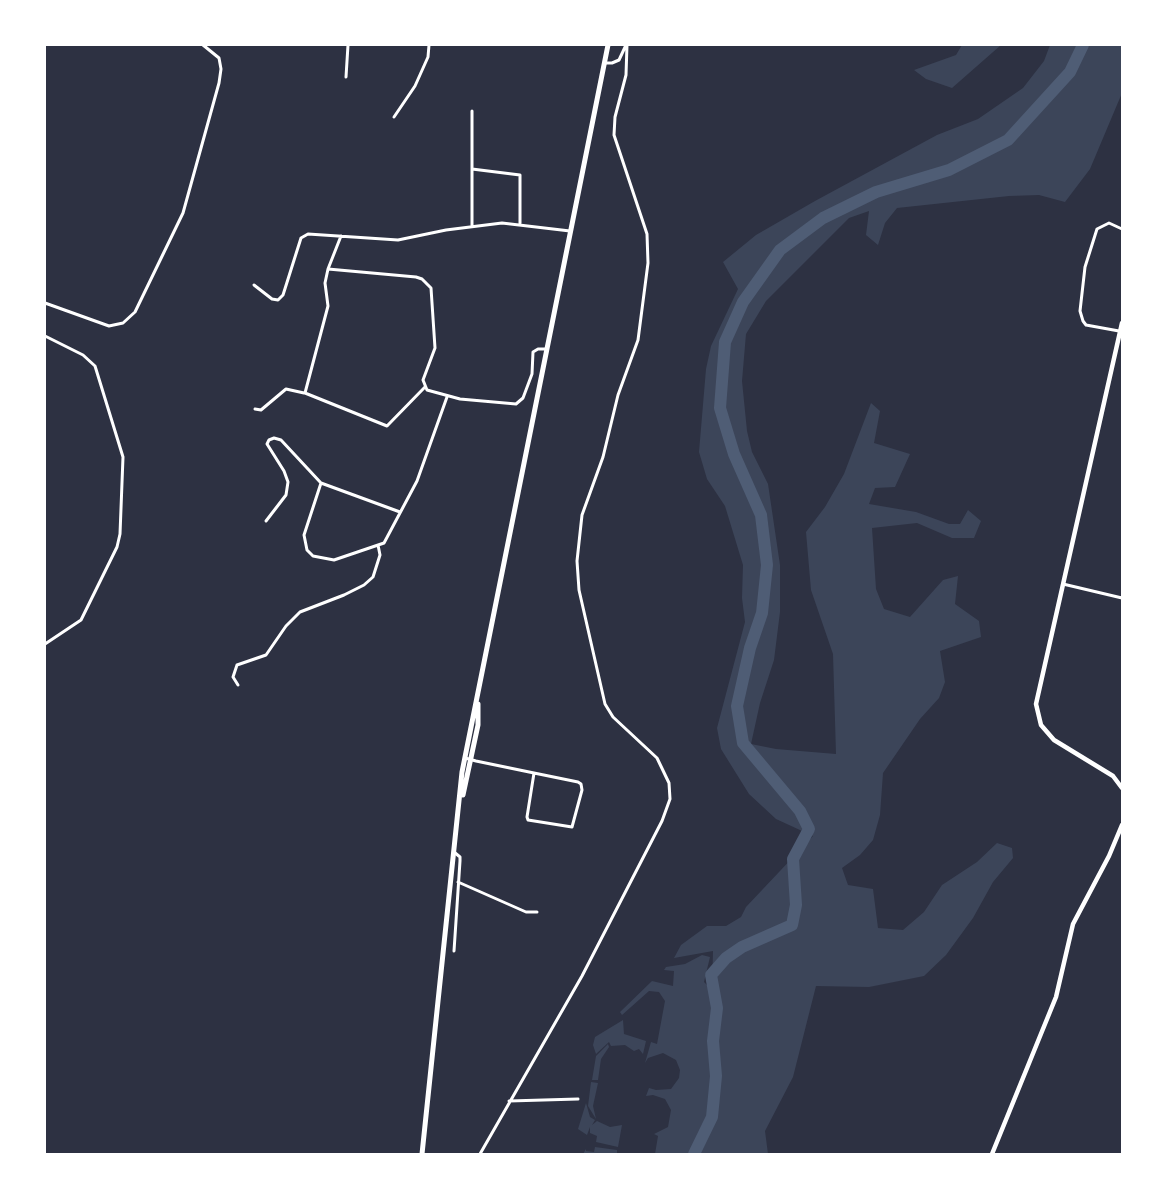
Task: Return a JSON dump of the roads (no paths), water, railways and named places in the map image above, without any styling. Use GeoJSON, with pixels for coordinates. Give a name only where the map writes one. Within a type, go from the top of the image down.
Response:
{"type":"FeatureCollection","features":[{"type":"Feature","properties":{"kind":"main road"},"geometry":{"type":"LineString","coordinates":[[422,1154],[458,811],[479,690],[608,45]]}},
{"type":"Feature","properties":{"kind":"street"},"geometry":{"type":"LineString","coordinates":[[45,303],[109,326],[123,323],[135,312],[183,213],[219,82],[221,69],[219,58],[203,45]]}},
{"type":"Feature","properties":{"kind":"street"},"geometry":{"type":"LineString","coordinates":[[346,77],[348,45]]}},
{"type":"Feature","properties":{"kind":"street"},"geometry":{"type":"LineString","coordinates":[[394,117],[415,86],[428,57],[429,45]]}},
{"type":"Feature","properties":{"kind":"street"},"geometry":{"type":"LineString","coordinates":[[604,63],[619,60],[627,45]]}},
{"type":"Feature","properties":{"kind":"street"},"geometry":{"type":"LineString","coordinates":[[480,1154],[582,976],[662,821],[669,799],[669,783],[657,758],[613,717],[605,704],[579,590],[577,561],[582,515],[603,457],[618,395],[638,340],[648,263],[647,234],[614,135],[615,117],[627,65],[627,45]]}},
{"type":"Feature","properties":{"kind":"street"},"geometry":{"type":"LineString","coordinates":[[472,111],[472,227]]}},
{"type":"Feature","properties":{"kind":"street"},"geometry":{"type":"LineString","coordinates":[[472,169],[520,176],[520,224]]}},
{"type":"Feature","properties":{"kind":"street"},"geometry":{"type":"LineString","coordinates":[[1119,331],[1086,325],[1080,310],[1085,267],[1097,229],[1109,223],[1122,229]]}},
{"type":"Feature","properties":{"kind":"street"},"geometry":{"type":"LineString","coordinates":[[255,285],[272,299],[278,300],[283,295],[302,238],[308,234],[398,240],[472,227],[520,224],[571,232]]}},
{"type":"Feature","properties":{"kind":"street"},"geometry":{"type":"LineString","coordinates":[[304,393],[328,306],[325,283],[328,268],[341,236]]}},
{"type":"Feature","properties":{"kind":"street"},"geometry":{"type":"LineString","coordinates":[[328,268],[416,277],[422,279],[431,288],[435,348],[423,380],[425,387],[447,397],[511,404],[520,401],[532,374],[531,355],[538,349],[547,349]]}},
{"type":"Feature","properties":{"kind":"street"},"geometry":{"type":"LineString","coordinates":[[1122,323],[1038,694],[1037,714],[1041,725],[1054,741],[1113,776],[1122,788]]}},
{"type":"Feature","properties":{"kind":"street"},"geometry":{"type":"LineString","coordinates":[[45,336],[83,355],[94,366],[123,453],[120,534],[117,547],[81,620],[45,644]]}},
{"type":"Feature","properties":{"kind":"street"},"geometry":{"type":"LineString","coordinates":[[255,409],[261,410],[286,389],[304,393],[387,426],[425,387]]}},
{"type":"Feature","properties":{"kind":"street"},"geometry":{"type":"LineString","coordinates":[[321,483],[304,535],[307,550],[323,560],[334,560],[384,543],[417,481],[447,397]]}},
{"type":"Feature","properties":{"kind":"street"},"geometry":{"type":"LineString","coordinates":[[266,521],[286,495],[288,482],[267,444],[274,438],[281,440],[321,483],[400,512]]}},
{"type":"Feature","properties":{"kind":"street"},"geometry":{"type":"LineString","coordinates":[[238,685],[233,677],[237,666],[266,655],[286,626],[300,612],[344,595],[364,585],[373,577],[379,561],[378,545]]}},
{"type":"Feature","properties":{"kind":"street"},"geometry":{"type":"LineString","coordinates":[[1063,584],[1122,598]]}},
{"type":"Feature","properties":{"kind":"street"},"geometry":{"type":"LineString","coordinates":[[468,759],[534,773],[581,784],[582,790],[572,827],[528,820],[534,773]]}},
{"type":"Feature","properties":{"kind":"street"},"geometry":{"type":"LineString","coordinates":[[992,1154],[1056,997],[1073,924],[1109,856],[1122,825]]}},
{"type":"Feature","properties":{"kind":"street"},"geometry":{"type":"LineString","coordinates":[[453,851],[460,856],[454,951]]}},
{"type":"Feature","properties":{"kind":"street"},"geometry":{"type":"LineString","coordinates":[[457,882],[526,912],[537,912]]}},
{"type":"Feature","properties":{"kind":"street"},"geometry":{"type":"LineString","coordinates":[[509,1101],[578,1099]]}},
{"type":"Feature","properties":{"kind":"waterway"},"geometry":{"type":"LineString","coordinates":[[694,1154],[712,1117],[716,1076],[713,1041],[717,1008],[711,975],[726,958],[742,947],[792,925],[796,905],[793,859],[809,829],[800,811],[743,743],[737,706],[750,648],[762,613],[767,565],[761,515],[734,454],[720,408],[725,342],[743,302],[780,250],[823,218],[876,192],[949,170],[1008,140],[1070,72],[1083,45]]}}]}
